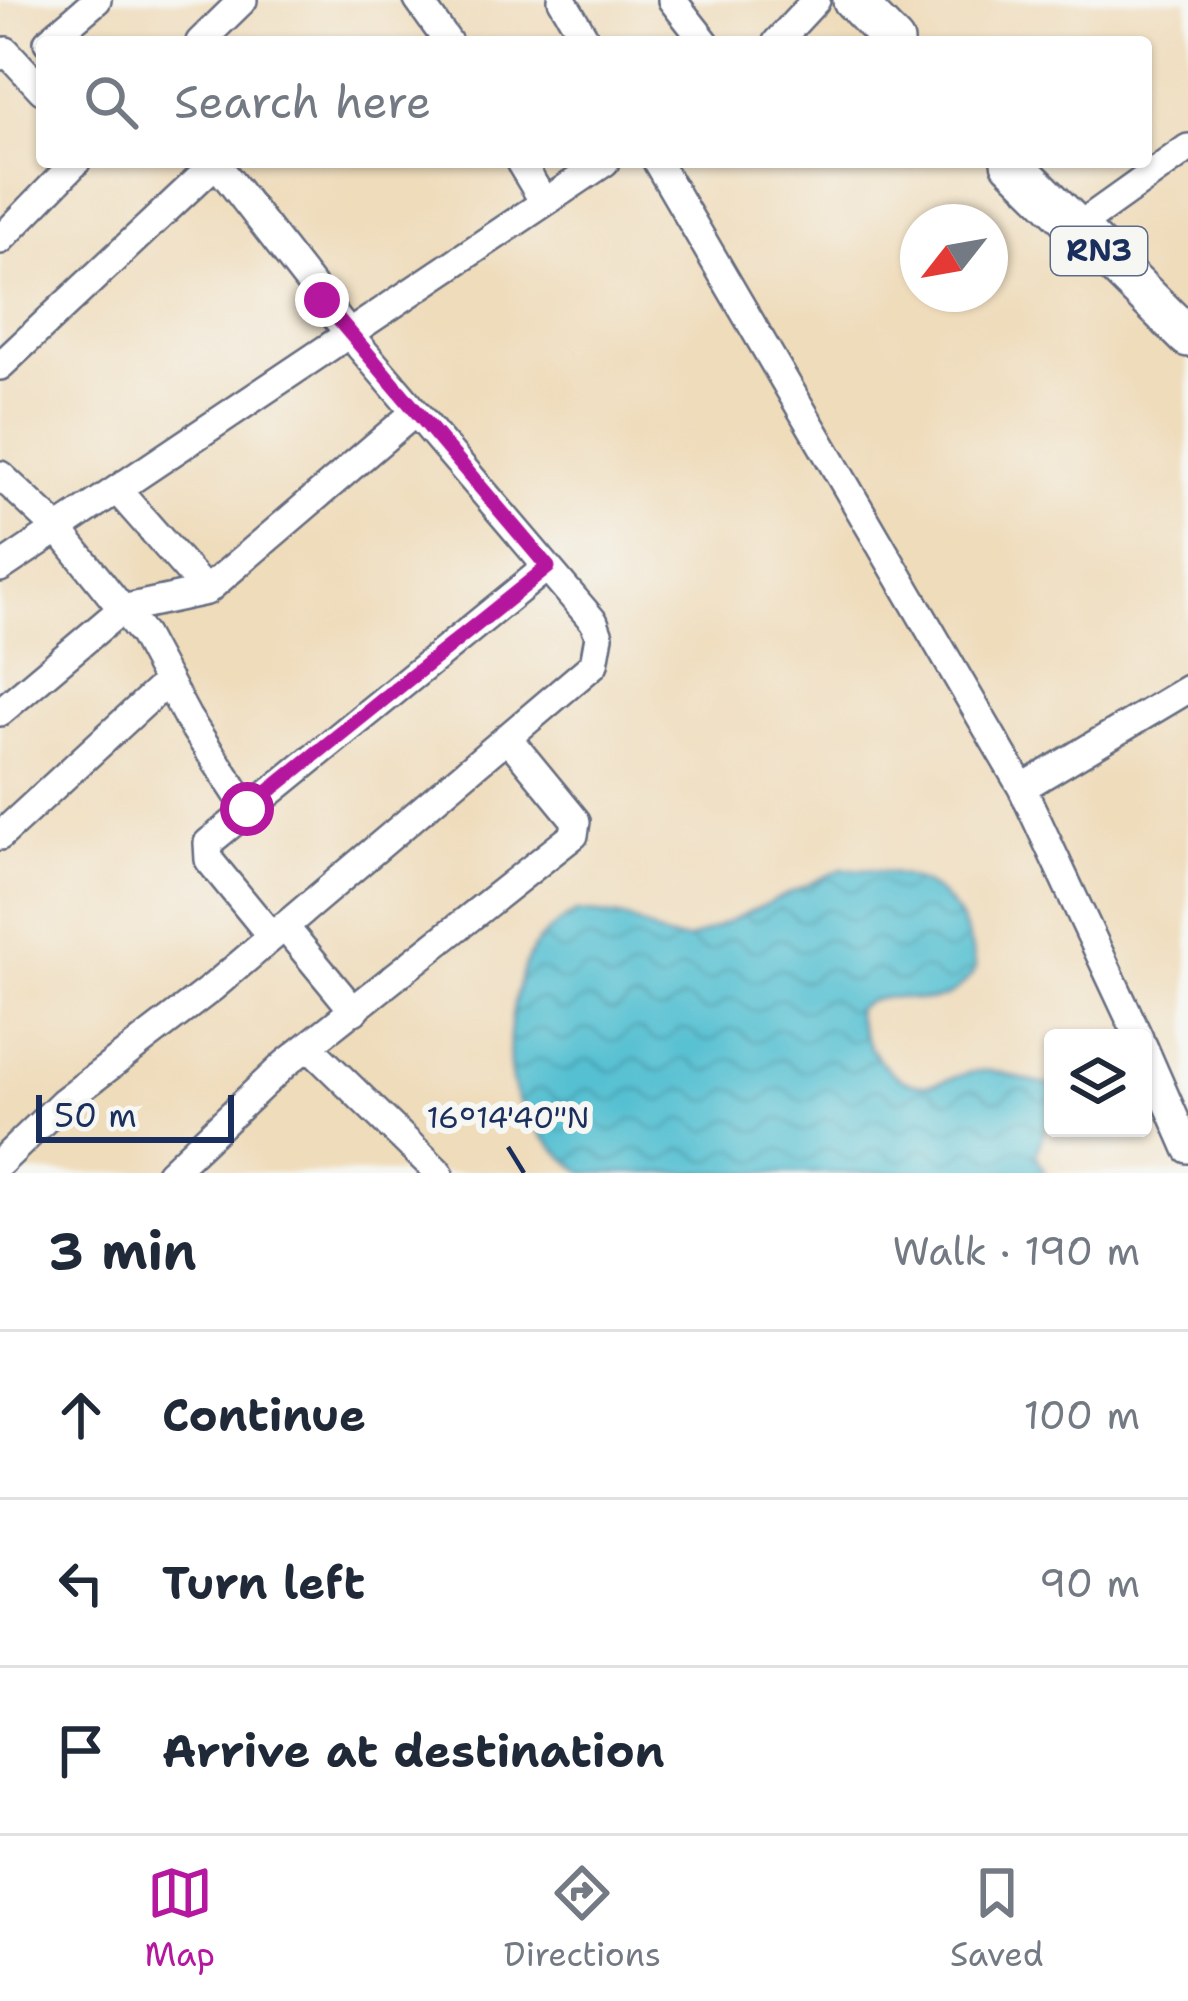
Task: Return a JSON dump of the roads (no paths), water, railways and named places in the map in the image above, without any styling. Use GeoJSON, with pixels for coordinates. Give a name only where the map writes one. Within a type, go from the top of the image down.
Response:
{"type":"FeatureCollection","features":[{"type":"Feature","properties":{"kind":"highway"},"geometry":{"type":"LineString","coordinates":[[853,0],[888,36]]}},
{"type":"Feature","properties":{"kind":"highway","name":"RN3"},"geometry":{"type":"LineString","coordinates":[[1017,168],[1188,338]]}},
{"type":"Feature","properties":{"kind":"street"},"geometry":{"type":"LineString","coordinates":[[49,36],[97,0]]}},
{"type":"Feature","properties":{"kind":"street"},"geometry":{"type":"LineString","coordinates":[[206,36],[243,0]]}},
{"type":"Feature","properties":{"kind":"street"},"geometry":{"type":"LineString","coordinates":[[418,0],[444,36]]}},
{"type":"Feature","properties":{"kind":"street"},"geometry":{"type":"LineString","coordinates":[[562,0],[583,36]]}},
{"type":"Feature","properties":{"kind":"street"},"geometry":{"type":"LineString","coordinates":[[672,0],[700,36]]}},
{"type":"Feature","properties":{"kind":"street"},"geometry":{"type":"LineString","coordinates":[[782,36],[815,0]]}},
{"type":"Feature","properties":{"kind":"street"},"geometry":{"type":"LineString","coordinates":[[1076,228],[1188,148]]}},
{"type":"Feature","properties":{"kind":"street"},"geometry":{"type":"LineString","coordinates":[[0,240],[70,168]]}},
{"type":"Feature","properties":{"kind":"street"},"geometry":{"type":"LineString","coordinates":[[0,366],[211,168]]}},
{"type":"Feature","properties":{"kind":"street"},"geometry":{"type":"LineString","coordinates":[[0,1163],[62,1102],[213,987],[593,664],[599,650],[594,622],[414,413],[220,168]]}},
{"type":"Feature","properties":{"kind":"street"},"geometry":{"type":"LineString","coordinates":[[524,168],[544,202]]}},
{"type":"Feature","properties":{"kind":"street"},"geometry":{"type":"LineString","coordinates":[[0,568],[596,168]]}},
{"type":"Feature","properties":{"kind":"street"},"geometry":{"type":"LineString","coordinates":[[660,168],[1022,788],[1135,1029]]}},
{"type":"Feature","properties":{"kind":"street"},"geometry":{"type":"LineString","coordinates":[[0,712],[122,609],[206,591],[414,413]]}},
{"type":"Feature","properties":{"kind":"street"},"geometry":{"type":"LineString","coordinates":[[0,475],[58,530],[142,635],[247,809]]}},
{"type":"Feature","properties":{"kind":"street"},"geometry":{"type":"LineString","coordinates":[[117,490],[206,591]]}},
{"type":"Feature","properties":{"kind":"street"},"geometry":{"type":"LineString","coordinates":[[354,1011],[206,854],[212,838],[548,567]]}},
{"type":"Feature","properties":{"kind":"street"},"geometry":{"type":"LineString","coordinates":[[0,836],[168,681]]}},
{"type":"Feature","properties":{"kind":"street"},"geometry":{"type":"LineString","coordinates":[[1022,788],[1188,689]]}},
{"type":"Feature","properties":{"kind":"street"},"geometry":{"type":"LineString","coordinates":[[170,1173],[308,1046],[574,835],[576,821],[507,737]]}},
{"type":"Feature","properties":{"kind":"street"},"geometry":{"type":"LineString","coordinates":[[308,1046],[439,1173]]}},
{"type":"Feature","properties":{"kind":"street"},"geometry":{"type":"LineString","coordinates":[[1152,1067],[1188,1149]]}},
{"type":"Feature","properties":{"kind":"water"},"geometry":{"type":"Polygon","coordinates":[[[842,869],[894,874],[933,889],[960,919],[976,969],[946,996],[931,1000],[888,997],[856,1009],[863,1034],[889,1070],[913,1083],[933,1084],[989,1071],[1044,1084],[1044,1132],[1036,1154],[1045,1173],[584,1173],[533,1124],[514,1088],[511,1026],[525,965],[547,933],[576,912],[621,917],[667,937],[690,939],[842,869]]]}}]}
